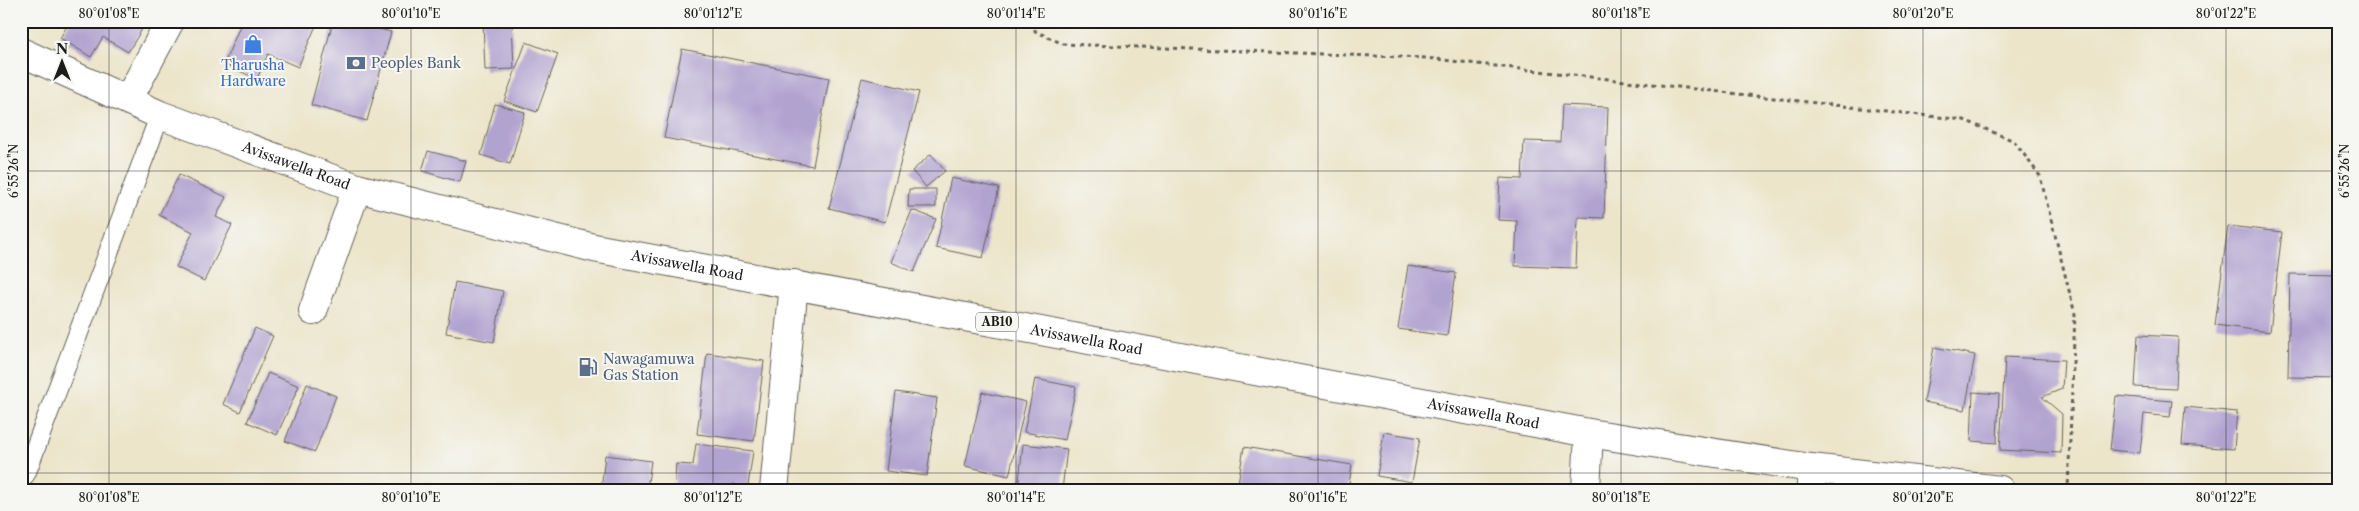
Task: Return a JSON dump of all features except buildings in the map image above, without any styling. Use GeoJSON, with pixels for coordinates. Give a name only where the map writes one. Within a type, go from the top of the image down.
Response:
{"type":"FeatureCollection","features":[{"type":"Feature","properties":{"kind":"main road"},"geometry":{"type":"LineString","coordinates":[[128,100],[170,21]]}},
{"type":"Feature","properties":{"kind":"main road","name":"Avissawella Road"},"geometry":{"type":"LineString","coordinates":[[21,52],[160,115],[357,188],[594,248],[1589,433],[1811,479],[2000,490]]}},
{"type":"Feature","properties":{"kind":"main road"},"geometry":{"type":"LineString","coordinates":[[313,311],[357,188]]}},
{"type":"Feature","properties":{"kind":"main road"},"geometry":{"type":"LineString","coordinates":[[774,490],[794,284]]}},
{"type":"Feature","properties":{"kind":"main road"},"geometry":{"type":"LineString","coordinates":[[1586,490],[1589,433]]}},
{"type":"Feature","properties":{"kind":"lane"},"geometry":{"type":"LineString","coordinates":[[21,480],[160,115]]}},
{"type":"Feature","properties":{"kind":"path"},"geometry":{"type":"LineString","coordinates":[[1035,21],[1035,31],[1063,44],[1426,58],[1964,120],[2014,141],[2040,176],[2076,314],[2068,490]]}},
{"type":"Feature","properties":{"kind":"place","name":"Tharusha Hardware"},"geometry":{"type":"Point","coordinates":[253,44]}},
{"type":"Feature","properties":{"kind":"place","name":"Peoples Bank"},"geometry":{"type":"Point","coordinates":[356,63]}},
{"type":"Feature","properties":{"kind":"place","name":"Nawagamuwa Gas Station"},"geometry":{"type":"Point","coordinates":[588,367]}}]}
